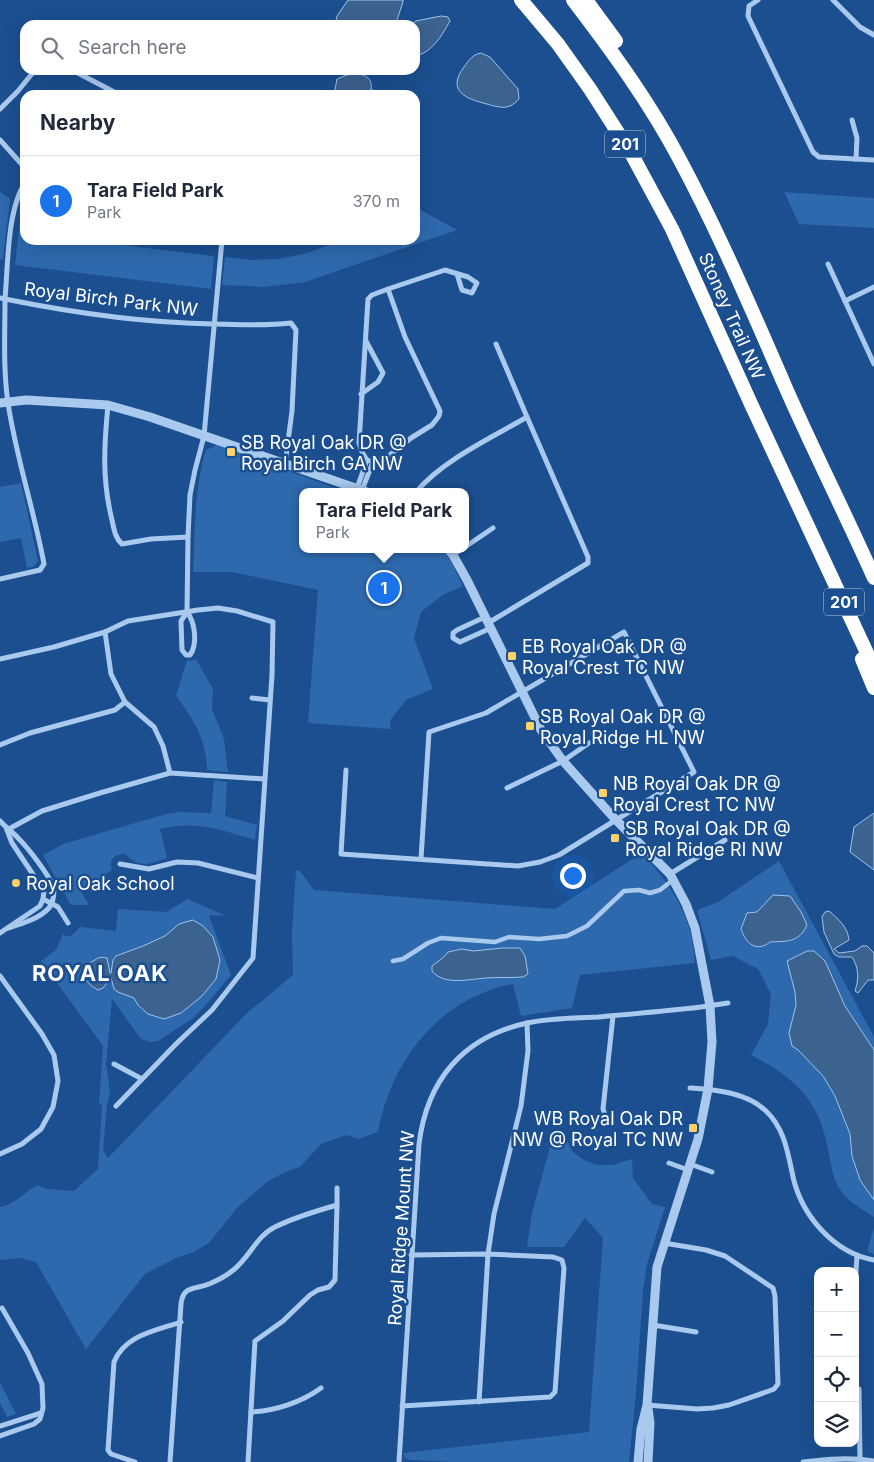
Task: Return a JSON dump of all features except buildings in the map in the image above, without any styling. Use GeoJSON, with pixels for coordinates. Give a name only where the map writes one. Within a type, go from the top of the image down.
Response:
{"type":"FeatureCollection","features":[{"type":"Feature","properties":{"kind":"highway","name":"Stoney Trail NW"},"geometry":{"type":"LineString","coordinates":[[521,0],[558,44],[585,82],[635,162],[672,229],[874,668]]}},
{"type":"Feature","properties":{"kind":"highway","name":"Stoney Trail NW"},"geometry":{"type":"LineString","coordinates":[[573,0],[615,55],[680,159],[705,209],[874,578]]}},
{"type":"Feature","properties":{"kind":"highway"},"geometry":{"type":"LineString","coordinates":[[586,0],[627,56],[676,139],[680,159]]}},
{"type":"Feature","properties":{"kind":"highway"},"geometry":{"type":"LineString","coordinates":[[853,531],[868,545],[874,558]]}},
{"type":"Feature","properties":{"kind":"highway"},"geometry":{"type":"LineString","coordinates":[[813,536],[818,554],[874,688]]}},
{"type":"Feature","properties":{"kind":"street"},"geometry":{"type":"LineString","coordinates":[[758,0],[749,6],[748,16],[813,152],[819,157],[874,160]]}},
{"type":"Feature","properties":{"kind":"street"},"geometry":{"type":"LineString","coordinates":[[833,0],[860,27],[874,34]]}},
{"type":"Feature","properties":{"kind":"street"},"geometry":{"type":"LineString","coordinates":[[0,109],[31,75]]}},
{"type":"Feature","properties":{"kind":"street"},"geometry":{"type":"LineString","coordinates":[[81,75],[108,89]]}},
{"type":"Feature","properties":{"kind":"street"},"geometry":{"type":"LineString","coordinates":[[852,120],[857,138],[856,159]]}},
{"type":"Feature","properties":{"kind":"street"},"geometry":{"type":"LineString","coordinates":[[0,140],[20,162]]}},
{"type":"Feature","properties":{"kind":"street"},"geometry":{"type":"LineString","coordinates":[[0,579],[40,570],[44,564],[18,449],[4,402],[5,350],[2,298],[14,214],[20,190]]}},
{"type":"Feature","properties":{"kind":"street"},"geometry":{"type":"LineString","coordinates":[[188,612],[181,621],[182,650],[186,656],[190,655],[194,650],[193,621],[188,612],[190,495],[204,436],[222,245]]}},
{"type":"Feature","properties":{"kind":"street"},"geometry":{"type":"LineString","coordinates":[[828,264],[874,364]]}},
{"type":"Feature","properties":{"kind":"street"},"geometry":{"type":"LineString","coordinates":[[388,289],[405,337],[440,411],[439,416],[432,425],[411,438],[385,459],[373,462],[367,460],[359,443],[368,300],[372,294],[445,270],[457,274]]}},
{"type":"Feature","properties":{"kind":"street"},"geometry":{"type":"LineString","coordinates":[[845,301],[874,287]]}},
{"type":"Feature","properties":{"kind":"street","name":"Royal Birch Park NW"},"geometry":{"type":"LineString","coordinates":[[2,298],[58,310],[176,324],[268,326],[291,323],[296,330],[292,411],[285,464]]}},
{"type":"Feature","properties":{"kind":"street"},"geometry":{"type":"LineString","coordinates":[[361,394],[378,382],[383,373],[366,341]]}},
{"type":"Feature","properties":{"kind":"street"},"geometry":{"type":"LineString","coordinates":[[488,623],[457,630],[454,638],[460,642],[588,563],[588,557],[496,344]]}},
{"type":"Feature","properties":{"kind":"street"},"geometry":{"type":"LineString","coordinates":[[4,402],[50,401],[108,406],[150,417],[356,488]]}},
{"type":"Feature","properties":{"kind":"street"},"geometry":{"type":"LineString","coordinates":[[108,406],[104,444],[104,479],[117,540],[122,544],[151,539],[188,537]]}},
{"type":"Feature","properties":{"kind":"street"},"geometry":{"type":"LineString","coordinates":[[419,488],[424,482],[454,460],[527,417]]}},
{"type":"Feature","properties":{"kind":"street"},"geometry":{"type":"LineString","coordinates":[[362,488],[367,460]]}},
{"type":"Feature","properties":{"kind":"street"},"geometry":{"type":"LineString","coordinates":[[363,488],[373,462]]}},
{"type":"Feature","properties":{"kind":"street"},"geometry":{"type":"LineString","coordinates":[[469,545],[493,528]]}},
{"type":"Feature","properties":{"kind":"street"},"geometry":{"type":"LineString","coordinates":[[452,553],[541,730],[563,761],[669,879],[686,904],[695,928],[710,1006],[712,1042],[708,1089],[690,1167],[657,1268],[647,1405],[641,1429],[638,1462]]}},
{"type":"Feature","properties":{"kind":"street"},"geometry":{"type":"LineString","coordinates":[[0,659],[54,647],[105,632],[128,621],[188,612],[218,608],[237,611],[273,622],[272,675],[253,958],[212,1010],[186,1036],[177,1042],[116,1106]]}},
{"type":"Feature","properties":{"kind":"street"},"geometry":{"type":"LineString","coordinates":[[105,632],[111,674],[125,702],[154,727],[163,746],[170,773]]}},
{"type":"Feature","properties":{"kind":"street"},"geometry":{"type":"LineString","coordinates":[[346,770],[341,854],[518,866],[540,862],[559,855],[694,772],[624,632],[486,713],[429,732],[420,859]]}},
{"type":"Feature","properties":{"kind":"street"},"geometry":{"type":"LineString","coordinates":[[252,698],[270,700]]}},
{"type":"Feature","properties":{"kind":"street"},"geometry":{"type":"LineString","coordinates":[[0,745],[30,733],[114,710],[125,702]]}},
{"type":"Feature","properties":{"kind":"street"},"geometry":{"type":"LineString","coordinates":[[507,788],[563,761],[589,743]]}},
{"type":"Feature","properties":{"kind":"street"},"geometry":{"type":"LineString","coordinates":[[7,830],[42,811],[100,792],[170,773],[264,779]]}},
{"type":"Feature","properties":{"kind":"street"},"geometry":{"type":"LineString","coordinates":[[0,821],[7,830],[19,839],[53,887],[52,904],[47,910],[29,921],[8,928]]}},
{"type":"Feature","properties":{"kind":"street"},"geometry":{"type":"LineString","coordinates":[[0,933],[40,906],[44,899],[44,891],[12,842],[7,830]]}},
{"type":"Feature","properties":{"kind":"street"},"geometry":{"type":"LineString","coordinates":[[393,961],[403,959],[435,939],[441,938],[495,942],[509,937],[539,939],[567,936],[587,926],[624,891],[639,890],[650,893],[660,890],[669,879],[725,840]]}},
{"type":"Feature","properties":{"kind":"street"},"geometry":{"type":"LineString","coordinates":[[120,864],[149,869],[177,862],[198,863],[258,878]]}},
{"type":"Feature","properties":{"kind":"street"},"geometry":{"type":"LineString","coordinates":[[44,899],[58,907],[68,923]]}},
{"type":"Feature","properties":{"kind":"street"},"geometry":{"type":"LineString","coordinates":[[0,976],[42,1034],[54,1055],[58,1081],[53,1107],[41,1129],[22,1144],[0,1154]]}},
{"type":"Feature","properties":{"kind":"street","name":"Royal Ridge Mount NW"},"geometry":{"type":"LineString","coordinates":[[399,1462],[411,1255],[421,1127],[427,1106],[437,1085],[457,1059],[476,1043],[498,1031],[527,1023],[613,1016],[728,1003]]}},
{"type":"Feature","properties":{"kind":"street"},"geometry":{"type":"LineString","coordinates":[[607,1120],[603,1109],[613,1016]]}},
{"type":"Feature","properties":{"kind":"street"},"geometry":{"type":"LineString","coordinates":[[479,1402],[488,1254],[494,1214],[520,1106],[528,1051],[527,1023]]}},
{"type":"Feature","properties":{"kind":"street"},"geometry":{"type":"LineString","coordinates":[[114,1064],[142,1079]]}},
{"type":"Feature","properties":{"kind":"street"},"geometry":{"type":"LineString","coordinates":[[690,1088],[708,1089],[743,1097],[766,1111],[782,1134],[796,1188],[811,1218],[840,1246],[857,1256],[874,1260]]}},
{"type":"Feature","properties":{"kind":"street"},"geometry":{"type":"LineString","coordinates":[[669,1163],[712,1172]]}},
{"type":"Feature","properties":{"kind":"street"},"geometry":{"type":"LineString","coordinates":[[248,1462],[255,1341],[284,1321],[310,1295],[318,1290],[329,1287],[335,1280],[337,1188]]}},
{"type":"Feature","properties":{"kind":"street"},"geometry":{"type":"LineString","coordinates":[[170,1462],[181,1297],[189,1289],[208,1284],[233,1270],[273,1227],[337,1204]]}},
{"type":"Feature","properties":{"kind":"street"},"geometry":{"type":"LineString","coordinates":[[647,1405],[697,1409],[729,1405],[770,1391],[778,1384],[774,1288],[725,1256],[706,1250],[664,1243]]}},
{"type":"Feature","properties":{"kind":"street"},"geometry":{"type":"LineString","coordinates":[[402,1406],[550,1397],[555,1392],[564,1268],[562,1260],[553,1257],[488,1254],[411,1255]]}},
{"type":"Feature","properties":{"kind":"street"},"geometry":{"type":"LineString","coordinates":[[856,1267],[857,1256]]}},
{"type":"Feature","properties":{"kind":"street"},"geometry":{"type":"LineString","coordinates":[[0,1436],[34,1424],[40,1418],[43,1408],[42,1384],[28,1353],[2,1308]]}},
{"type":"Feature","properties":{"kind":"street"},"geometry":{"type":"LineString","coordinates":[[135,1462],[111,1454],[108,1450],[114,1362],[119,1353],[134,1338],[180,1322]]}},
{"type":"Feature","properties":{"kind":"street"},"geometry":{"type":"LineString","coordinates":[[652,1325],[696,1332]]}},
{"type":"Feature","properties":{"kind":"street"},"geometry":{"type":"LineString","coordinates":[[251,1412],[267,1411],[310,1396],[321,1388]]}},
{"type":"Feature","properties":{"kind":"street"},"geometry":{"type":"LineString","coordinates":[[859,1388],[860,1459]]}},
{"type":"Feature","properties":{"kind":"street"},"geometry":{"type":"LineString","coordinates":[[647,1405],[650,1423],[648,1462]]}},
{"type":"Feature","properties":{"kind":"street"},"geometry":{"type":"LineString","coordinates":[[0,1426],[41,1413]]}},
{"type":"Feature","properties":{"kind":"street"},"geometry":{"type":"LineString","coordinates":[[802,1462],[830,1459],[874,1461]]}},
{"type":"Feature","properties":{"kind":"shaded area"},"geometry":{"type":"Polygon","coordinates":[[[348,0],[403,0],[397,20],[336,20],[348,0]]]}},
{"type":"Feature","properties":{"kind":"shaded area"},"geometry":{"type":"Polygon","coordinates":[[[441,16],[448,17],[450,21],[436,43],[420,54],[420,20],[441,16]]]}},
{"type":"Feature","properties":{"kind":"shaded area"},"geometry":{"type":"Polygon","coordinates":[[[481,53],[490,57],[518,89],[519,99],[511,105],[501,107],[479,102],[461,93],[458,88],[459,75],[464,67],[473,56],[481,53]]]}},
{"type":"Feature","properties":{"kind":"shaded area"},"geometry":{"type":"Polygon","coordinates":[[[347,75],[362,75],[371,82],[371,90],[335,90],[337,79],[347,75]]]}},
{"type":"Feature","properties":{"kind":"shaded area"},"geometry":{"type":"Polygon","coordinates":[[[0,192],[10,199],[3,260],[0,259],[0,192]]]}},
{"type":"Feature","properties":{"kind":"shaded area"},"geometry":{"type":"Polygon","coordinates":[[[784,192],[874,198],[874,228],[799,224],[784,192]]]}},
{"type":"Feature","properties":{"kind":"shaded area"},"geometry":{"type":"Polygon","coordinates":[[[420,210],[457,230],[420,243],[420,210]]]}},
{"type":"Feature","properties":{"kind":"shaded area"},"geometry":{"type":"Polygon","coordinates":[[[20,219],[20,245],[122,245],[214,256],[211,289],[15,265],[20,219]]]}},
{"type":"Feature","properties":{"kind":"shaded area"},"geometry":{"type":"Polygon","coordinates":[[[329,245],[413,245],[305,282],[264,287],[222,285],[225,257],[251,260],[279,259],[307,253],[329,245]]]}},
{"type":"Feature","properties":{"kind":"shaded area"},"geometry":{"type":"Polygon","coordinates":[[[217,445],[335,488],[299,488],[299,553],[445,553],[452,563],[463,586],[443,595],[421,612],[414,638],[433,689],[406,700],[391,719],[390,729],[308,723],[318,590],[232,572],[193,572],[199,480],[206,450],[217,445]]]}},
{"type":"Feature","properties":{"kind":"shaded area"},"geometry":{"type":"Polygon","coordinates":[[[21,483],[38,561],[33,567],[27,568],[21,538],[0,542],[0,487],[21,483]]]}},
{"type":"Feature","properties":{"kind":"shaded area"},"geometry":{"type":"Polygon","coordinates":[[[196,659],[213,689],[212,709],[224,739],[228,772],[207,770],[205,750],[198,730],[176,696],[187,660],[192,661],[196,659]]]}},
{"type":"Feature","properties":{"kind":"shaded area"},"geometry":{"type":"Polygon","coordinates":[[[214,780],[227,782],[225,816],[257,825],[255,840],[208,827],[173,826],[160,829],[167,858],[145,864],[135,862],[125,854],[115,856],[111,863],[112,870],[81,891],[89,905],[71,905],[43,855],[63,844],[166,814],[179,812],[211,813],[214,780]]]}},
{"type":"Feature","properties":{"kind":"shaded area"},"geometry":{"type":"Polygon","coordinates":[[[874,813],[874,870],[850,852],[854,827],[874,813]]]}},
{"type":"Feature","properties":{"kind":"shaded area"},"geometry":{"type":"Polygon","coordinates":[[[642,853],[663,878],[679,903],[690,931],[695,963],[580,975],[572,1008],[521,1016],[513,984],[486,991],[463,1003],[441,1018],[407,1058],[394,1081],[384,1106],[378,1132],[358,1139],[347,1135],[321,1144],[300,1167],[285,1172],[267,1182],[236,1209],[209,1243],[194,1252],[176,1258],[145,1274],[86,1349],[36,1262],[21,1258],[0,1260],[0,1207],[10,1204],[38,1185],[47,1189],[74,1191],[98,1169],[102,1105],[99,1104],[103,1046],[41,961],[56,950],[63,934],[71,936],[80,927],[116,931],[118,909],[166,912],[188,899],[226,916],[210,915],[210,919],[231,975],[192,1019],[158,1041],[150,1042],[141,1039],[112,999],[106,1063],[110,1093],[107,1105],[103,1150],[108,1158],[247,1013],[293,975],[292,934],[296,870],[300,871],[314,890],[555,909],[642,853]]]}},
{"type":"Feature","properties":{"kind":"shaded area"},"geometry":{"type":"Polygon","coordinates":[[[779,861],[874,1037],[874,1217],[851,1201],[836,1183],[822,1125],[808,1099],[789,1079],[751,1055],[768,1024],[771,994],[758,969],[733,956],[711,960],[697,910],[718,902],[779,861]]]}},
{"type":"Feature","properties":{"kind":"shaded area"},"geometry":{"type":"Polygon","coordinates":[[[773,895],[790,896],[807,925],[800,935],[792,940],[770,942],[760,947],[752,945],[741,929],[747,913],[757,912],[773,895]]]}},
{"type":"Feature","properties":{"kind":"shaded area"},"geometry":{"type":"Polygon","coordinates":[[[829,911],[845,927],[849,940],[834,949],[839,953],[855,951],[862,946],[867,946],[874,953],[874,980],[868,980],[858,993],[855,991],[858,974],[852,957],[839,957],[834,954],[824,932],[822,917],[825,912],[829,911]]]}},
{"type":"Feature","properties":{"kind":"shaded area"},"geometry":{"type":"Polygon","coordinates":[[[193,920],[203,926],[213,937],[220,960],[216,979],[202,996],[181,1013],[164,1019],[148,1014],[138,1005],[134,998],[114,989],[111,978],[103,988],[98,990],[85,979],[84,971],[86,967],[98,958],[107,958],[111,973],[113,960],[116,956],[165,936],[179,924],[193,920]]]}},
{"type":"Feature","properties":{"kind":"shaded area"},"geometry":{"type":"Polygon","coordinates":[[[520,948],[525,956],[528,974],[523,977],[450,980],[437,976],[432,971],[432,966],[448,952],[462,949],[473,951],[520,948]]]}},
{"type":"Feature","properties":{"kind":"shaded area"},"geometry":{"type":"Polygon","coordinates":[[[807,951],[814,951],[825,961],[845,1006],[874,1050],[874,1200],[860,1180],[852,1156],[850,1134],[835,1096],[823,1076],[792,1046],[789,1033],[796,1005],[795,992],[787,961],[807,951]]]}},
{"type":"Feature","properties":{"kind":"shaded area"},"geometry":{"type":"Polygon","coordinates":[[[554,1132],[565,1136],[572,1151],[584,1160],[597,1165],[613,1165],[632,1159],[633,1178],[652,1204],[665,1207],[647,1264],[643,1291],[629,1462],[454,1462],[409,1460],[405,1458],[403,1453],[589,1432],[603,1238],[585,1218],[564,1247],[527,1247],[532,1213],[554,1132]]]}},
{"type":"Feature","properties":{"kind":"shaded area"},"geometry":{"type":"Polygon","coordinates":[[[874,1228],[874,1254],[867,1251],[874,1228]]]}},
{"type":"Feature","properties":{"kind":"shaded area"},"geometry":{"type":"Polygon","coordinates":[[[0,1382],[16,1414],[7,1417],[0,1403],[0,1382]]]}},
{"type":"Feature","properties":{"kind":"place","name":"SB Royal Oak DR @ Royal Birch GA NW"},"geometry":{"type":"Point","coordinates":[231,452]}},
{"type":"Feature","properties":{"kind":"place","name":"Tara Field Park"},"geometry":{"type":"Point","coordinates":[384,588]}},
{"type":"Feature","properties":{"kind":"place","name":"EB Royal Oak DR @ Royal Crest TC NW"},"geometry":{"type":"Point","coordinates":[512,656]}},
{"type":"Feature","properties":{"kind":"place","name":"SB Royal Oak DR @ Royal Ridge HL NW"},"geometry":{"type":"Point","coordinates":[530,726]}},
{"type":"Feature","properties":{"kind":"place","name":"NB Royal Oak DR @ Royal Crest TC NW"},"geometry":{"type":"Point","coordinates":[603,793]}},
{"type":"Feature","properties":{"kind":"place","name":"SB Royal Oak DR @ Royal Ridge RI NW"},"geometry":{"type":"Point","coordinates":[615,838]}},
{"type":"Feature","properties":{"kind":"place","name":"Royal Oak School"},"geometry":{"type":"Point","coordinates":[16,883]}},
{"type":"Feature","properties":{"kind":"place","name":"WB Royal Oak DR NW @ Royal TC NW"},"geometry":{"type":"Point","coordinates":[693,1128]}},
{"type":"Feature","properties":{"kind":"district","name":"ROYAL OAK"},"geometry":{"type":"Point","coordinates":[100,973]}}]}
